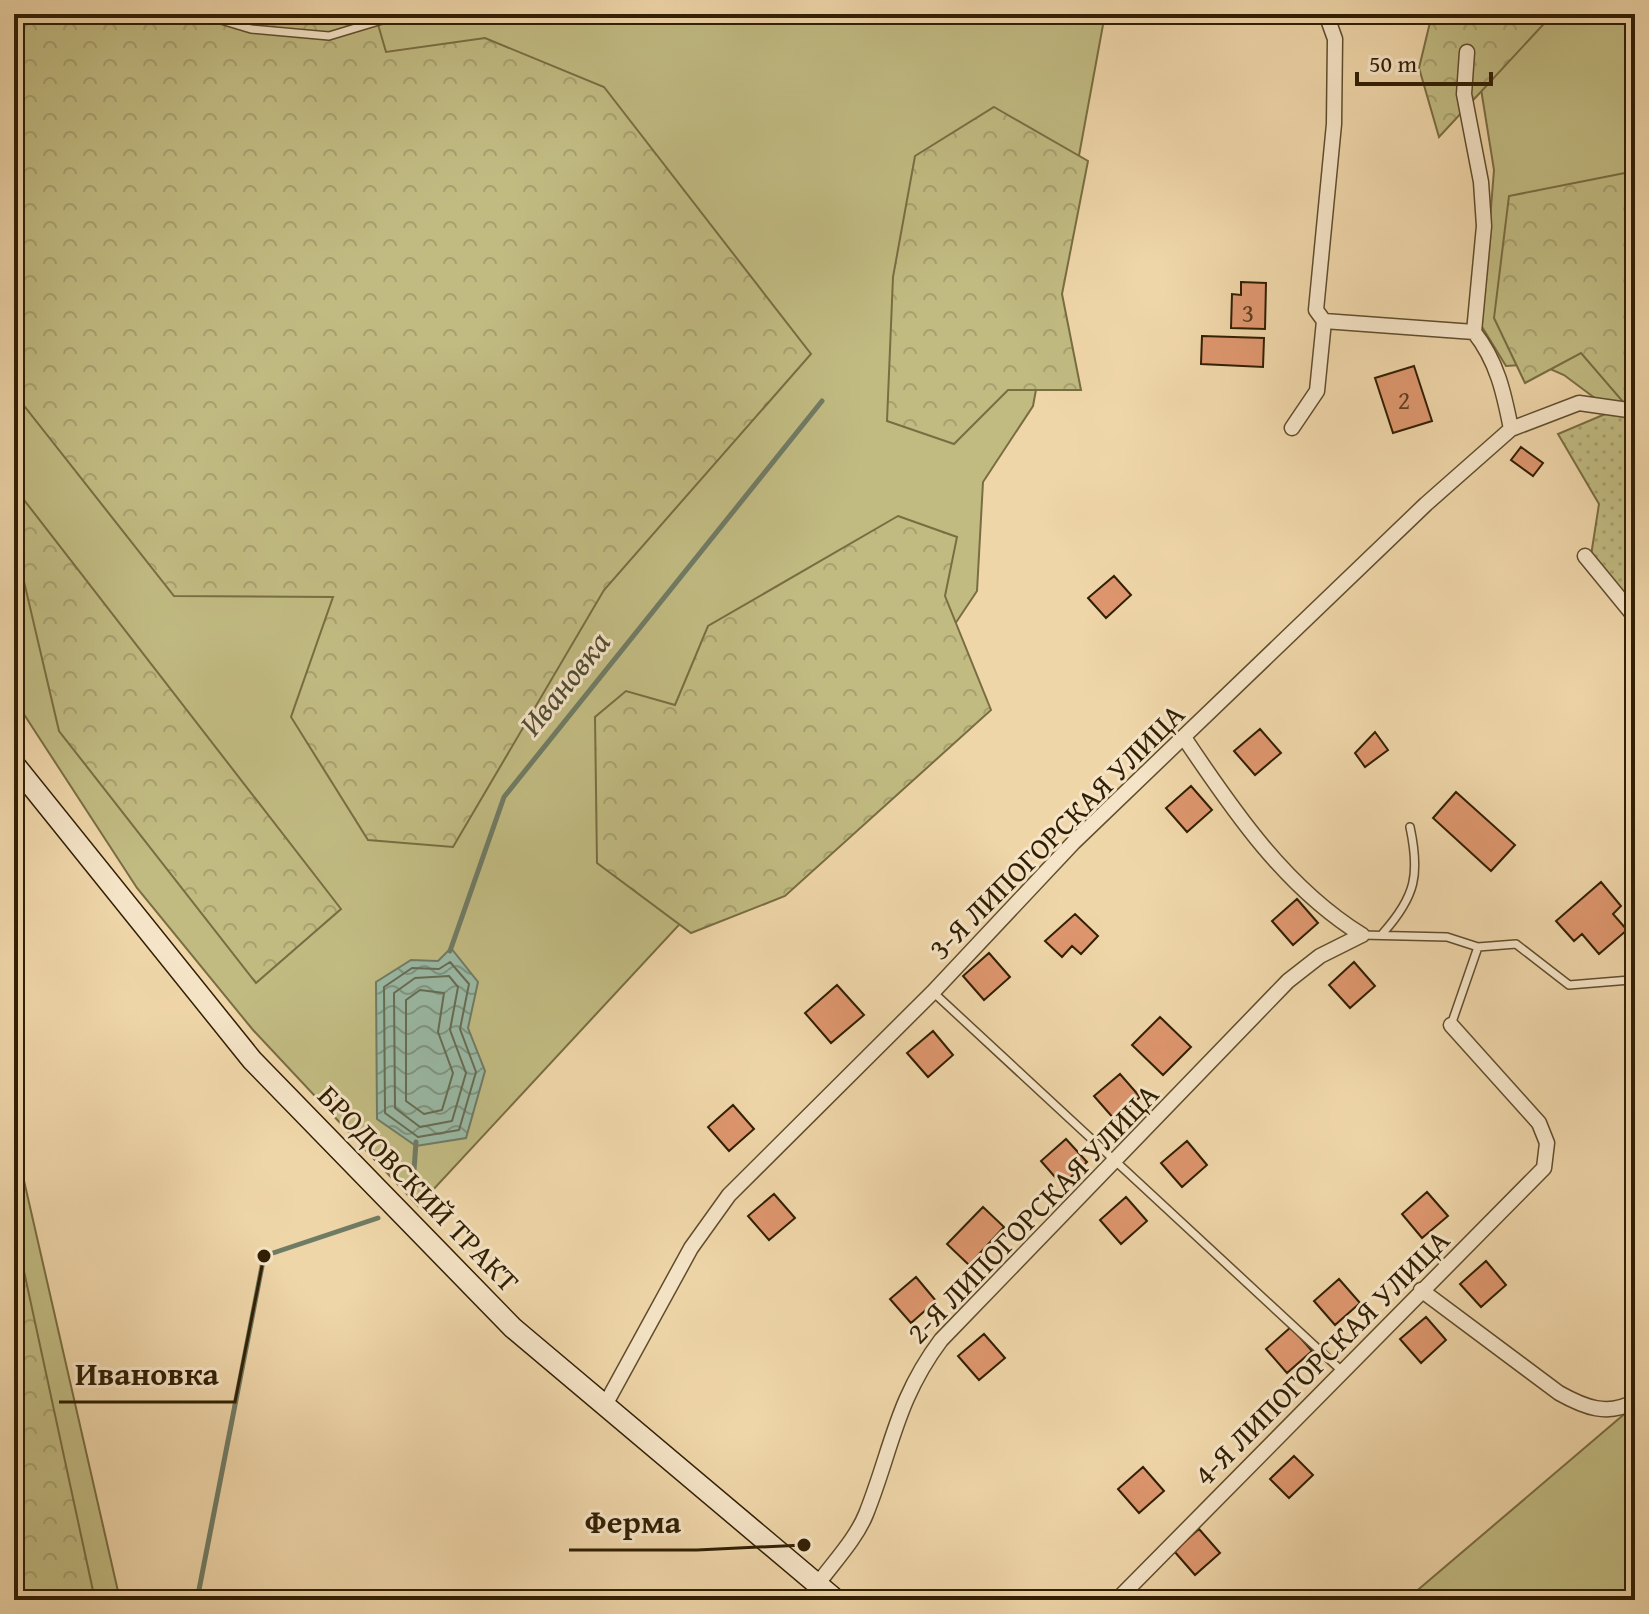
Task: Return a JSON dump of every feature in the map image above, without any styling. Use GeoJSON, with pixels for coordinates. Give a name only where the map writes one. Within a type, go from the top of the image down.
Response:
{"type":"FeatureCollection","features":[{"type":"Feature","properties":{"kind":"street"},"geometry":{"type":"LineString","coordinates":[[1292,428],[1317,391],[1324,321],[1316,310],[1334,124],[1335,65],[1335,39],[1326,14]]}},
{"type":"Feature","properties":{"kind":"street"},"geometry":{"type":"LineString","coordinates":[[1467,52],[1464,94],[1481,182],[1484,226],[1474,332],[1491,354],[1511,429]]}},
{"type":"Feature","properties":{"kind":"street"},"geometry":{"type":"LineString","coordinates":[[1324,321],[1474,332]]}},
{"type":"Feature","properties":{"kind":"street","name":"3-Я ЛИПОГОРСКАЯ УЛИЦА"},"geometry":{"type":"LineString","coordinates":[[604,1407],[691,1248],[729,1195],[933,992],[1032,884],[1426,504],[1511,429],[1579,403],[1635,411]]}},
{"type":"Feature","properties":{"kind":"street"},"geometry":{"type":"LineString","coordinates":[[1585,556],[1635,617]]}},
{"type":"Feature","properties":{"kind":"street"},"geometry":{"type":"LineString","coordinates":[[1185,739],[1222,793],[1302,889],[1362,935]]}},
{"type":"Feature","properties":{"kind":"street","name":"БРОДОВСКИЙ ТРАКТ"},"geometry":{"type":"LineString","coordinates":[[14,764],[252,1060],[513,1328],[836,1600]]}},
{"type":"Feature","properties":{"kind":"street","name":"2-Я ЛИПОГОРСКАЯ УЛИЦА"},"geometry":{"type":"LineString","coordinates":[[817,1585],[865,1517],[889,1439],[917,1373],[941,1340],[1288,981],[1320,956],[1362,935]]}},
{"type":"Feature","properties":{"kind":"street","name":"4-Я ЛИПОГОРСКАЯ УЛИЦА"},"geometry":{"type":"LineString","coordinates":[[1117,1600],[1544,1168],[1547,1143],[1539,1123],[1451,1025]]}},
{"type":"Feature","properties":{"kind":"street"},"geometry":{"type":"LineString","coordinates":[[1421,1290],[1559,1393],[1582,1406],[1606,1411],[1635,1401]]}},
{"type":"Feature","properties":{"kind":"lane"},"geometry":{"type":"LineString","coordinates":[[201,14],[251,29],[329,36],[402,14]]}},
{"type":"Feature","properties":{"kind":"lane"},"geometry":{"type":"LineString","coordinates":[[1383,933],[1400,914],[1411,892],[1418,863],[1410,827]]}},
{"type":"Feature","properties":{"kind":"lane"},"geometry":{"type":"LineString","coordinates":[[1362,935],[1383,933],[1447,937],[1478,947],[1516,944],[1569,985],[1630,980],[1635,983]]}},
{"type":"Feature","properties":{"kind":"lane"},"geometry":{"type":"LineString","coordinates":[[1451,1025],[1478,947]]}},
{"type":"Feature","properties":{"kind":"lane"},"geometry":{"type":"LineString","coordinates":[[933,992],[1343,1372]]}},
{"type":"Feature","properties":{"kind":"green space"},"geometry":{"type":"Polygon","coordinates":[[[14,14],[1105,14],[1033,406],[983,482],[977,591],[947,636],[418,1206],[253,1030],[137,888],[14,699],[14,14]]]}},
{"type":"Feature","properties":{"kind":"green space"},"geometry":{"type":"Polygon","coordinates":[[[14,14],[387,14],[377,21],[386,52],[485,38],[604,87],[811,354],[604,590],[453,847],[368,840],[291,717],[333,597],[174,596],[14,393],[14,14]]]}},
{"type":"Feature","properties":{"kind":"green space"},"geometry":{"type":"Polygon","coordinates":[[[1432,14],[1553,14],[1439,137],[1419,68],[1432,14]]]}},
{"type":"Feature","properties":{"kind":"green space"},"geometry":{"type":"Polygon","coordinates":[[[1469,14],[1635,14],[1635,428],[1564,375],[1539,364],[1506,366],[1476,317],[1488,245],[1494,170],[1469,14]]]}},
{"type":"Feature","properties":{"kind":"green space"},"geometry":{"type":"Polygon","coordinates":[[[994,107],[1088,161],[1062,294],[1081,390],[1008,390],[954,444],[887,421],[893,277],[915,156],[994,107]]]}},
{"type":"Feature","properties":{"kind":"green space"},"geometry":{"type":"Polygon","coordinates":[[[1635,171],[1635,402],[1624,403],[1581,353],[1525,383],[1494,318],[1509,196],[1635,171]]]}},
{"type":"Feature","properties":{"kind":"green space"},"geometry":{"type":"Polygon","coordinates":[[[1617,409],[1635,410],[1635,610],[1590,562],[1599,504],[1558,434],[1617,409]]]}},
{"type":"Feature","properties":{"kind":"green space"},"geometry":{"type":"Polygon","coordinates":[[[14,487],[341,909],[256,983],[59,731],[14,539],[14,487]]]}},
{"type":"Feature","properties":{"kind":"green space"},"geometry":{"type":"Polygon","coordinates":[[[898,516],[957,537],[945,596],[991,710],[785,896],[691,933],[597,863],[595,717],[626,691],[675,705],[708,626],[898,516]]]}},
{"type":"Feature","properties":{"kind":"green space"},"geometry":{"type":"Polygon","coordinates":[[[14,1137],[120,1600],[14,1600],[14,1137]]]}},
{"type":"Feature","properties":{"kind":"green space"},"geometry":{"type":"Polygon","coordinates":[[[14,1225],[95,1600],[14,1600],[14,1225]]]}},
{"type":"Feature","properties":{"kind":"green space"},"geometry":{"type":"Polygon","coordinates":[[[1635,1405],[1635,1600],[1406,1600],[1635,1405]]]}},
{"type":"Feature","properties":{"kind":"water"},"geometry":{"type":"Polygon","coordinates":[[[451,948],[478,982],[468,1028],[485,1071],[466,1138],[416,1146],[377,1119],[376,982],[411,960],[438,961],[451,948]]]}},
{"type":"Feature","properties":{"kind":"building"},"geometry":{"type":"Polygon","coordinates":[[[1241,282],[1266,283],[1265,329],[1231,328],[1232,294],[1241,295],[1241,282]]]}},
{"type":"Feature","properties":{"kind":"building"},"geometry":{"type":"Polygon","coordinates":[[[1202,336],[1264,338],[1263,367],[1201,364],[1202,336]]]}},
{"type":"Feature","properties":{"kind":"building"},"geometry":{"type":"Polygon","coordinates":[[[1414,366],[1432,421],[1393,433],[1375,378],[1414,366]]]}},
{"type":"Feature","properties":{"kind":"building"},"geometry":{"type":"Polygon","coordinates":[[[1521,447],[1543,463],[1533,476],[1511,460],[1521,447]]]}},
{"type":"Feature","properties":{"kind":"building"},"geometry":{"type":"Polygon","coordinates":[[[1114,576],[1131,595],[1106,618],[1088,598],[1114,576]]]}},
{"type":"Feature","properties":{"kind":"building"},"geometry":{"type":"Polygon","coordinates":[[[1260,729],[1281,753],[1255,775],[1234,751],[1260,729]]]}},
{"type":"Feature","properties":{"kind":"building"},"geometry":{"type":"Polygon","coordinates":[[[1375,732],[1388,750],[1365,767],[1355,753],[1375,732]]]}},
{"type":"Feature","properties":{"kind":"building"},"geometry":{"type":"Polygon","coordinates":[[[1191,786],[1212,810],[1187,832],[1166,808],[1191,786]]]}},
{"type":"Feature","properties":{"kind":"building"},"geometry":{"type":"Polygon","coordinates":[[[1456,792],[1515,845],[1491,871],[1433,818],[1456,792]]]}},
{"type":"Feature","properties":{"kind":"building"},"geometry":{"type":"Polygon","coordinates":[[[1601,882],[1621,906],[1613,914],[1627,930],[1599,954],[1582,934],[1574,941],[1556,921],[1601,882]]]}},
{"type":"Feature","properties":{"kind":"building"},"geometry":{"type":"Polygon","coordinates":[[[1297,899],[1318,923],[1293,945],[1272,921],[1297,899]]]}},
{"type":"Feature","properties":{"kind":"building"},"geometry":{"type":"Polygon","coordinates":[[[1075,914],[1098,936],[1081,954],[1072,946],[1062,957],[1045,941],[1075,914]]]}},
{"type":"Feature","properties":{"kind":"building"},"geometry":{"type":"Polygon","coordinates":[[[989,953],[1010,977],[984,1000],[963,976],[989,953]]]}},
{"type":"Feature","properties":{"kind":"building"},"geometry":{"type":"Polygon","coordinates":[[[1354,962],[1375,986],[1350,1008],[1329,985],[1354,962]]]}},
{"type":"Feature","properties":{"kind":"building"},"geometry":{"type":"Polygon","coordinates":[[[837,985],[864,1015],[831,1043],[805,1013],[837,985]]]}},
{"type":"Feature","properties":{"kind":"building"},"geometry":{"type":"Polygon","coordinates":[[[1160,1017],[1191,1047],[1163,1075],[1132,1045],[1160,1017]]]}},
{"type":"Feature","properties":{"kind":"building"},"geometry":{"type":"Polygon","coordinates":[[[933,1031],[953,1055],[928,1077],[907,1053],[933,1031]]]}},
{"type":"Feature","properties":{"kind":"building"},"geometry":{"type":"Polygon","coordinates":[[[1120,1074],[1140,1097],[1115,1120],[1094,1096],[1120,1074]]]}},
{"type":"Feature","properties":{"kind":"building"},"geometry":{"type":"Polygon","coordinates":[[[733,1105],[754,1129],[729,1151],[708,1127],[733,1105]]]}},
{"type":"Feature","properties":{"kind":"building"},"geometry":{"type":"Polygon","coordinates":[[[1066,1139],[1087,1162],[1062,1185],[1041,1161],[1066,1139]]]}},
{"type":"Feature","properties":{"kind":"building"},"geometry":{"type":"Polygon","coordinates":[[[1187,1141],[1207,1165],[1182,1187],[1161,1163],[1187,1141]]]}},
{"type":"Feature","properties":{"kind":"building"},"geometry":{"type":"Polygon","coordinates":[[[1427,1192],[1448,1216],[1422,1238],[1402,1214],[1427,1192]]]}},
{"type":"Feature","properties":{"kind":"building"},"geometry":{"type":"Polygon","coordinates":[[[774,1194],[795,1218],[769,1240],[748,1216],[774,1194]]]}},
{"type":"Feature","properties":{"kind":"building"},"geometry":{"type":"Polygon","coordinates":[[[1126,1197],[1147,1221],[1121,1244],[1100,1220],[1126,1197]]]}},
{"type":"Feature","properties":{"kind":"building"},"geometry":{"type":"Polygon","coordinates":[[[983,1207],[1004,1227],[969,1265],[947,1244],[983,1207]]]}},
{"type":"Feature","properties":{"kind":"building"},"geometry":{"type":"Polygon","coordinates":[[[1486,1261],[1506,1285],[1481,1307],[1460,1284],[1486,1261]]]}},
{"type":"Feature","properties":{"kind":"building"},"geometry":{"type":"Polygon","coordinates":[[[916,1277],[936,1301],[911,1323],[890,1299],[916,1277]]]}},
{"type":"Feature","properties":{"kind":"building"},"geometry":{"type":"Polygon","coordinates":[[[1339,1279],[1360,1303],[1335,1325],[1314,1301],[1339,1279]]]}},
{"type":"Feature","properties":{"kind":"building"},"geometry":{"type":"Polygon","coordinates":[[[1426,1317],[1446,1340],[1421,1363],[1400,1339],[1426,1317]]]}},
{"type":"Feature","properties":{"kind":"building"},"geometry":{"type":"Polygon","coordinates":[[[1291,1327],[1312,1351],[1287,1373],[1266,1349],[1291,1327]]]}},
{"type":"Feature","properties":{"kind":"building"},"geometry":{"type":"Polygon","coordinates":[[[984,1334],[1005,1358],[979,1380],[958,1356],[984,1334]]]}},
{"type":"Feature","properties":{"kind":"building"},"geometry":{"type":"Polygon","coordinates":[[[1294,1456],[1313,1475],[1289,1498],[1270,1479],[1294,1456]]]}},
{"type":"Feature","properties":{"kind":"building"},"geometry":{"type":"Polygon","coordinates":[[[1143,1467],[1164,1491],[1139,1513],[1118,1489],[1143,1467]]]}},
{"type":"Feature","properties":{"kind":"building"},"geometry":{"type":"Polygon","coordinates":[[[1199,1529],[1220,1553],[1195,1575],[1174,1551],[1199,1529]]]}},
{"type":"Feature","properties":{"kind":"waterway","name":"Ивановка"},"geometry":{"type":"LineString","coordinates":[[450,951],[504,797],[822,401]]}},
{"type":"Feature","properties":{"kind":"waterway","name":"Ивановка"},"geometry":{"type":"LineString","coordinates":[[413,1184],[416,1142]]}},
{"type":"Feature","properties":{"kind":"waterway","name":"Ивановка"},"geometry":{"type":"LineString","coordinates":[[197,1600],[264,1256],[378,1218]]}},
{"type":"Feature","properties":{"kind":"place","name":"Ивановка"},"geometry":{"type":"Point","coordinates":[264,1256]}},
{"type":"Feature","properties":{"kind":"place","name":"Ферма"},"geometry":{"type":"Point","coordinates":[804,1545]}}]}
